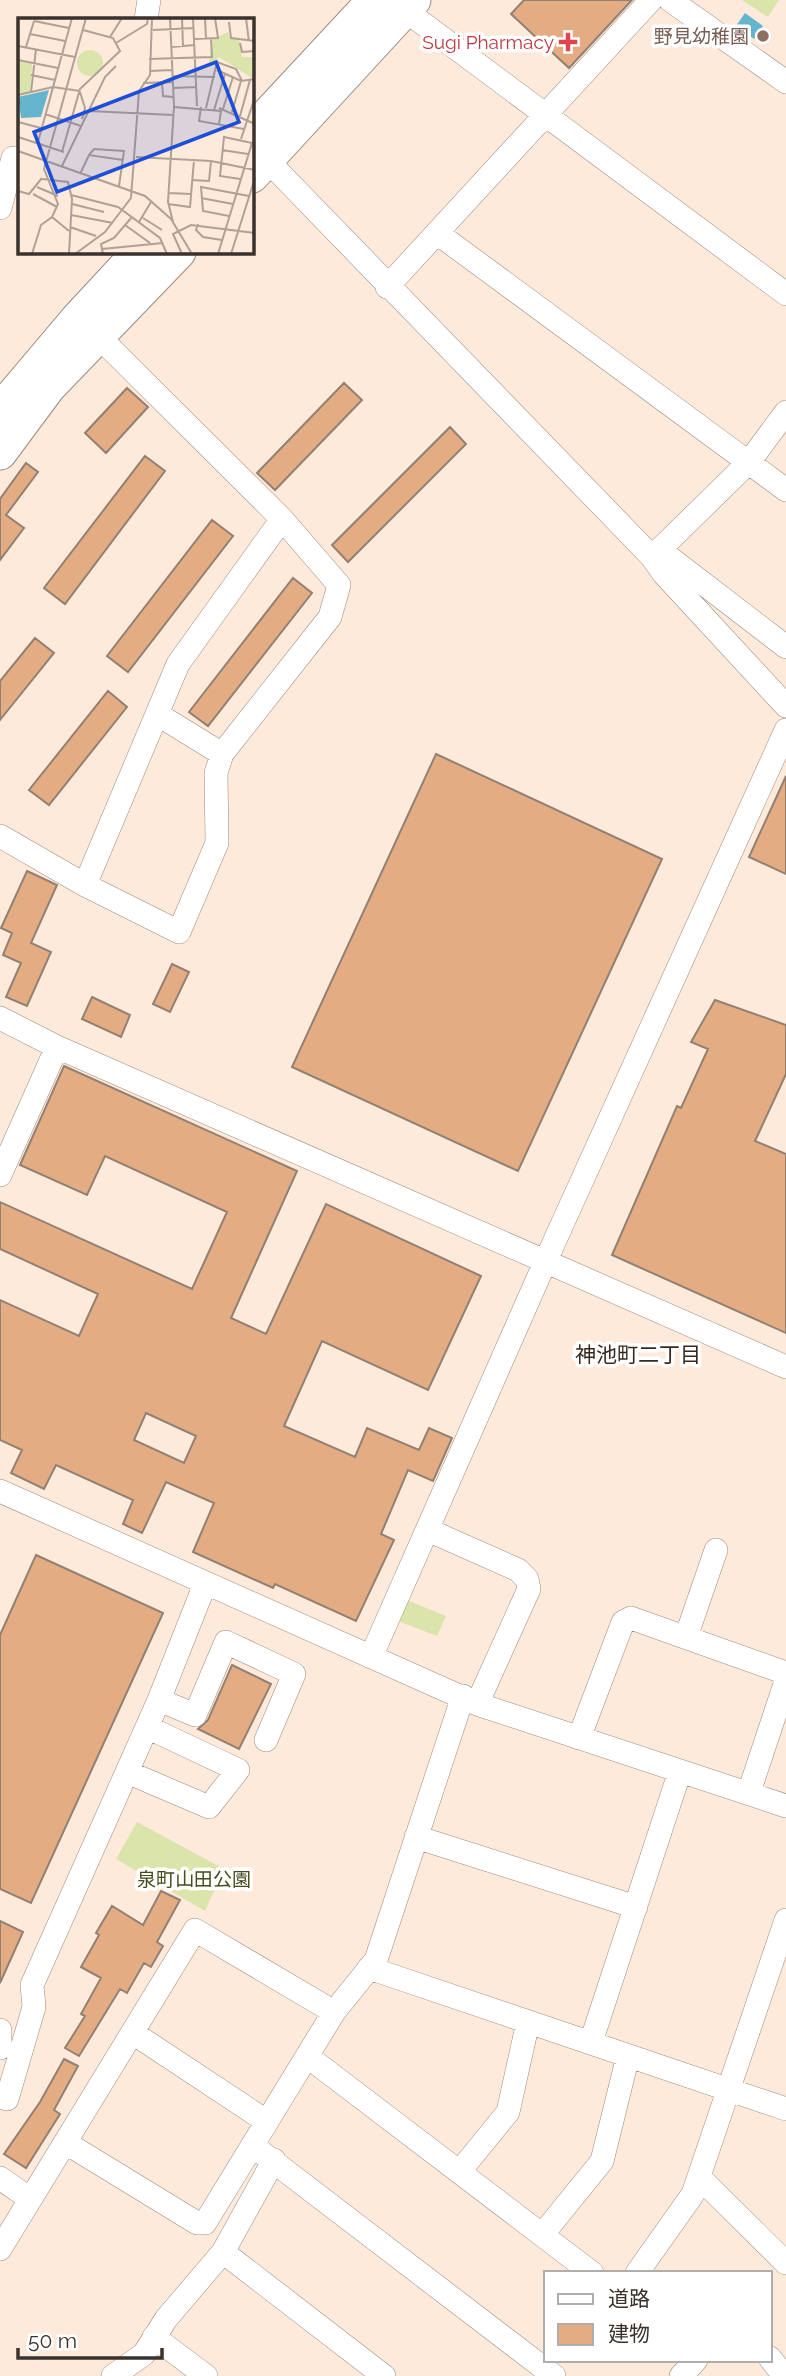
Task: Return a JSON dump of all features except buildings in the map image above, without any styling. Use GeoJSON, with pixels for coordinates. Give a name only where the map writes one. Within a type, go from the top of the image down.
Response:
{"type":"FeatureCollection","features":[{"type":"Feature","properties":{"kind":"highway"},"geometry":{"type":"LineString","coordinates":[[254,129],[374,0]]}},
{"type":"Feature","properties":{"kind":"highway"},"geometry":{"type":"LineString","coordinates":[[260,168],[404,3]]}},
{"type":"Feature","properties":{"kind":"highway"},"geometry":{"type":"LineString","coordinates":[[2,405],[137,254]]}},
{"type":"Feature","properties":{"kind":"highway"},"geometry":{"type":"LineString","coordinates":[[0,453],[49,387],[177,254]]}},
{"type":"Feature","properties":{"kind":"street"},"geometry":{"type":"LineString","coordinates":[[146,18],[149,0]]}},
{"type":"Feature","properties":{"kind":"street"},"geometry":{"type":"LineString","coordinates":[[387,287],[651,0]]}},
{"type":"Feature","properties":{"kind":"street"},"geometry":{"type":"LineString","coordinates":[[670,0],[786,82]]}},
{"type":"Feature","properties":{"kind":"street"},"geometry":{"type":"LineString","coordinates":[[404,3],[544,114],[786,294]]}},
{"type":"Feature","properties":{"kind":"street"},"geometry":{"type":"LineString","coordinates":[[0,208],[11,157]]}},
{"type":"Feature","properties":{"kind":"street"},"geometry":{"type":"LineString","coordinates":[[260,168],[387,287],[657,554],[786,647]]}},
{"type":"Feature","properties":{"kind":"street"},"geometry":{"type":"LineString","coordinates":[[437,233],[786,490]]}},
{"type":"Feature","properties":{"kind":"street"},"geometry":{"type":"LineString","coordinates":[[0,836],[85,885],[179,932],[218,844],[216,773],[222,754],[330,617],[336,603],[339,585],[282,519],[98,336]]}},
{"type":"Feature","properties":{"kind":"street"},"geometry":{"type":"LineString","coordinates":[[657,554],[749,462],[786,412]]}},
{"type":"Feature","properties":{"kind":"street"},"geometry":{"type":"LineString","coordinates":[[85,885],[178,664],[282,519]]}},
{"type":"Feature","properties":{"kind":"street"},"geometry":{"type":"LineString","coordinates":[[657,554],[664,574],[786,706]]}},
{"type":"Feature","properties":{"kind":"street"},"geometry":{"type":"LineString","coordinates":[[157,714],[222,754]]}},
{"type":"Feature","properties":{"kind":"street"},"geometry":{"type":"LineString","coordinates":[[371,1657],[546,1260],[786,730]]}},
{"type":"Feature","properties":{"kind":"street"},"geometry":{"type":"LineString","coordinates":[[0,1018],[57,1046],[786,1367]]}},
{"type":"Feature","properties":{"kind":"street"},"geometry":{"type":"LineString","coordinates":[[0,1175],[57,1046]]}},
{"type":"Feature","properties":{"kind":"street"},"geometry":{"type":"LineString","coordinates":[[0,1491],[470,1700],[786,1806]]}},
{"type":"Feature","properties":{"kind":"street"},"geometry":{"type":"LineString","coordinates":[[66,2143],[197,2223],[205,2222],[334,2012],[376,1960],[416,1837],[470,1700],[528,1589],[527,1579],[518,1570],[428,1531]]}},
{"type":"Feature","properties":{"kind":"street"},"geometry":{"type":"LineString","coordinates":[[686,1637],[716,1550]]}},
{"type":"Feature","properties":{"kind":"street"},"geometry":{"type":"LineString","coordinates":[[0,2097],[7,2099],[34,2007],[32,1985],[159,1700],[205,1584]]}},
{"type":"Feature","properties":{"kind":"street"},"geometry":{"type":"LineString","coordinates":[[579,1738],[623,1622],[631,1618],[786,1672]]}},
{"type":"Feature","properties":{"kind":"street"},"geometry":{"type":"LineString","coordinates":[[159,1700],[195,1716],[226,1642],[294,1674],[266,1740]]}},
{"type":"Feature","properties":{"kind":"street"},"geometry":{"type":"LineString","coordinates":[[749,1792],[786,1681]]}},
{"type":"Feature","properties":{"kind":"street"},"geometry":{"type":"LineString","coordinates":[[127,1772],[209,1807],[238,1770],[147,1727]]}},
{"type":"Feature","properties":{"kind":"street"},"geometry":{"type":"LineString","coordinates":[[591,2042],[680,1771]]}},
{"type":"Feature","properties":{"kind":"street"},"geometry":{"type":"LineString","coordinates":[[416,1837],[636,1907]]}},
{"type":"Feature","properties":{"kind":"street"},"geometry":{"type":"LineString","coordinates":[[638,2271],[693,2194],[728,2090],[780,1956],[786,1920]]}},
{"type":"Feature","properties":{"kind":"street"},"geometry":{"type":"LineString","coordinates":[[0,2249],[195,1930],[334,2012]]}},
{"type":"Feature","properties":{"kind":"street"},"geometry":{"type":"LineString","coordinates":[[369,1968],[786,2109]]}},
{"type":"Feature","properties":{"kind":"street"},"geometry":{"type":"LineString","coordinates":[[460,2171],[508,2112],[528,2022]]}},
{"type":"Feature","properties":{"kind":"street"},"geometry":{"type":"LineString","coordinates":[[0,2030],[0,2048]]}},
{"type":"Feature","properties":{"kind":"street"},"geometry":{"type":"LineString","coordinates":[[133,2033],[266,2121]]}},
{"type":"Feature","properties":{"kind":"street"},"geometry":{"type":"LineString","coordinates":[[307,2056],[589,2271]]}},
{"type":"Feature","properties":{"kind":"street"},"geometry":{"type":"LineString","coordinates":[[542,2235],[602,2161],[628,2056]]}},
{"type":"Feature","properties":{"kind":"street"},"geometry":{"type":"LineString","coordinates":[[253,2146],[554,2376]]}},
{"type":"Feature","properties":{"kind":"street"},"geometry":{"type":"LineString","coordinates":[[113,2376],[144,2354],[154,2337],[223,2252],[274,2161]]}},
{"type":"Feature","properties":{"kind":"street"},"geometry":{"type":"LineString","coordinates":[[699,2177],[786,2263]]}},
{"type":"Feature","properties":{"kind":"street"},"geometry":{"type":"LineString","coordinates":[[0,2179],[30,2199]]}},
{"type":"Feature","properties":{"kind":"street"},"geometry":{"type":"LineString","coordinates":[[223,2252],[384,2376]]}},
{"type":"Feature","properties":{"kind":"street"},"geometry":{"type":"LineString","coordinates":[[154,2337],[206,2376]]}},
{"type":"Feature","properties":{"kind":"street"},"geometry":{"type":"LineString","coordinates":[[772,2361],[784,2376]]}},
{"type":"Feature","properties":{"kind":"street"},"geometry":{"type":"LineString","coordinates":[[681,2376],[694,2362]]}},
{"type":"Feature","properties":{"kind":"green space"},"geometry":{"type":"Polygon","coordinates":[[[742,0],[779,0],[768,17],[742,0]]]}},
{"type":"Feature","properties":{"kind":"green space"},"geometry":{"type":"Polygon","coordinates":[[[404,1599],[446,1616],[437,1636],[395,1620],[404,1599]]]}},
{"type":"Feature","properties":{"kind":"green space","name":"泉町山田公園"},"geometry":{"type":"Polygon","coordinates":[[[137,1822],[224,1869],[205,1911],[116,1859],[137,1822]]]}},
{"type":"Feature","properties":{"kind":"water"},"geometry":{"type":"Polygon","coordinates":[[[745,13],[763,26],[754,39],[736,26],[745,13]]]}},
{"type":"Feature","properties":{"kind":"place","name":"野見幼稚園"},"geometry":{"type":"Point","coordinates":[763,36]}},
{"type":"Feature","properties":{"kind":"place","name":"Sugi Pharmacy"},"geometry":{"type":"Point","coordinates":[568,42]}},
{"type":"Feature","properties":{"kind":"district","name":"神池町二丁目"},"geometry":{"type":"Point","coordinates":[638,1354]}}]}
